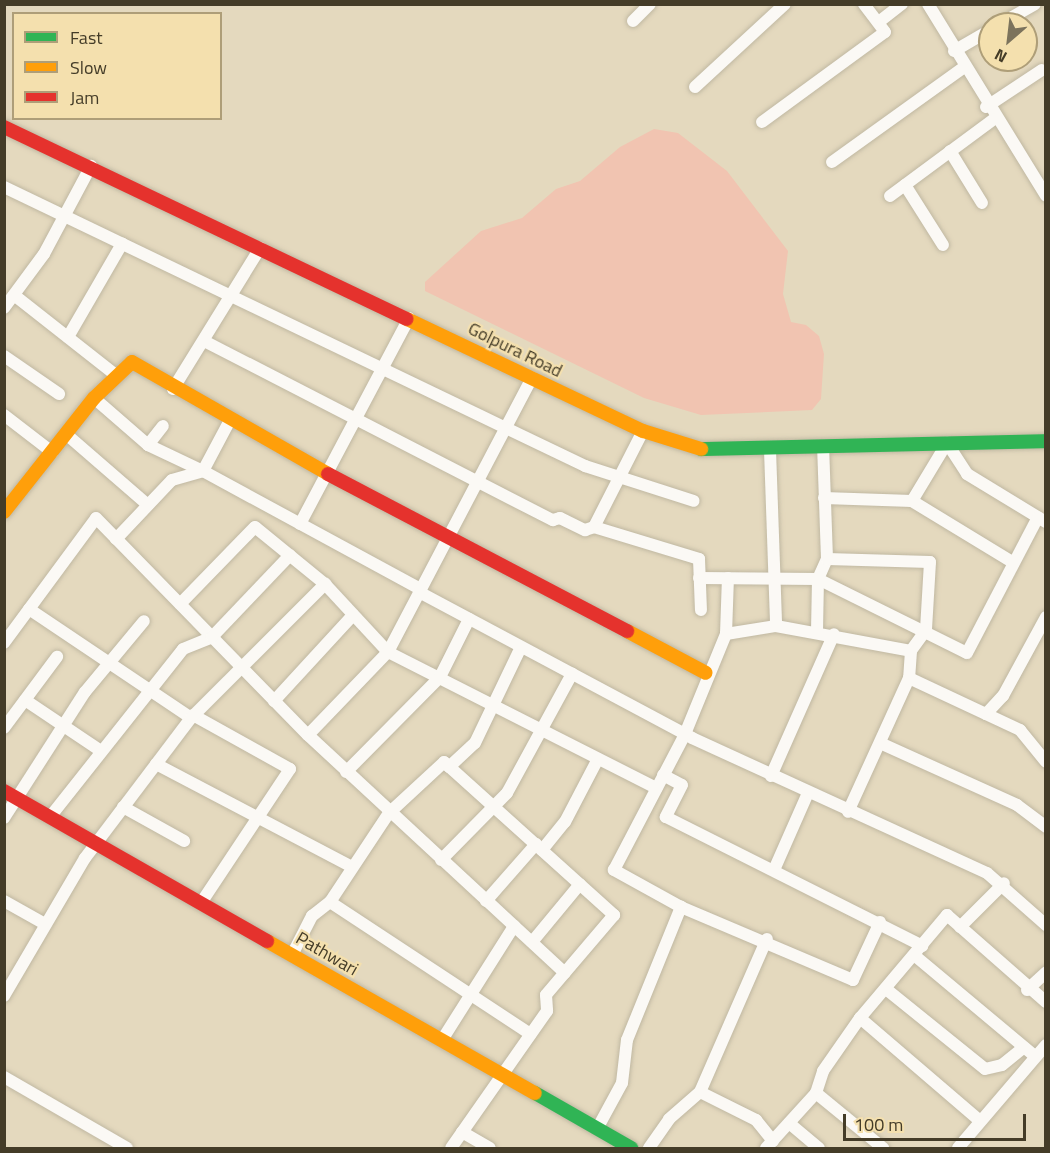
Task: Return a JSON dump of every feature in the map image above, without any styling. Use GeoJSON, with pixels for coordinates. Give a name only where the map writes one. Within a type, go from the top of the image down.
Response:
{"type":"FeatureCollection","features":[{"type":"Feature","properties":{"kind":"street"},"geometry":{"type":"LineString","coordinates":[[633,21],[650,4]]}},
{"type":"Feature","properties":{"kind":"street"},"geometry":{"type":"LineString","coordinates":[[695,87],[785,4]]}},
{"type":"Feature","properties":{"kind":"street"},"geometry":{"type":"LineString","coordinates":[[762,122],[885,32],[880,21],[864,4]]}},
{"type":"Feature","properties":{"kind":"street"},"geometry":{"type":"LineString","coordinates":[[880,21],[902,4]]}},
{"type":"Feature","properties":{"kind":"street"},"geometry":{"type":"LineString","coordinates":[[927,4],[986,107],[1046,196]]}},
{"type":"Feature","properties":{"kind":"street"},"geometry":{"type":"LineString","coordinates":[[954,51],[978,37]]}},
{"type":"Feature","properties":{"kind":"street"},"geometry":{"type":"LineString","coordinates":[[832,162],[963,68]]}},
{"type":"Feature","properties":{"kind":"street"},"geometry":{"type":"LineString","coordinates":[[986,107],[1042,70]]}},
{"type":"Feature","properties":{"kind":"street"},"geometry":{"type":"LineString","coordinates":[[890,196],[994,119]]}},
{"type":"Feature","properties":{"kind":"street","name":"Golpura Road"},"geometry":{"type":"LineString","coordinates":[[4,127],[91,166],[643,431],[689,448],[770,450],[1046,441]]}},
{"type":"Feature","properties":{"kind":"street"},"geometry":{"type":"LineString","coordinates":[[950,151],[982,203]]}},
{"type":"Feature","properties":{"kind":"street"},"geometry":{"type":"LineString","coordinates":[[4,308],[64,217],[91,166]]}},
{"type":"Feature","properties":{"kind":"street"},"geometry":{"type":"LineString","coordinates":[[905,185],[943,245]]}},
{"type":"Feature","properties":{"kind":"street"},"geometry":{"type":"LineString","coordinates":[[4,187],[585,466],[694,501]]}},
{"type":"Feature","properties":{"kind":"street"},"geometry":{"type":"LineString","coordinates":[[68,337],[122,244]]}},
{"type":"Feature","properties":{"kind":"street"},"geometry":{"type":"LineString","coordinates":[[173,389],[206,342],[260,248]]}},
{"type":"Feature","properties":{"kind":"street"},"geometry":{"type":"LineString","coordinates":[[14,295],[117,376]]}},
{"type":"Feature","properties":{"kind":"street"},"geometry":{"type":"LineString","coordinates":[[300,524],[409,318]]}},
{"type":"Feature","properties":{"kind":"street"},"geometry":{"type":"LineString","coordinates":[[206,342],[553,520],[560,518],[585,530],[594,527],[699,559],[701,610]]}},
{"type":"Feature","properties":{"kind":"street"},"geometry":{"type":"LineString","coordinates":[[4,356],[59,394]]}},
{"type":"Feature","properties":{"kind":"street"},"geometry":{"type":"LineString","coordinates":[[4,512],[94,398],[132,362],[230,422],[449,535],[706,673]]}},
{"type":"Feature","properties":{"kind":"street"},"geometry":{"type":"LineString","coordinates":[[308,735],[388,652],[532,378]]}},
{"type":"Feature","properties":{"kind":"street"},"geometry":{"type":"LineString","coordinates":[[94,398],[148,445],[203,471],[521,647],[685,734],[1004,883],[1046,925]]}},
{"type":"Feature","properties":{"kind":"street"},"geometry":{"type":"LineString","coordinates":[[4,415],[52,452]]}},
{"type":"Feature","properties":{"kind":"street"},"geometry":{"type":"LineString","coordinates":[[116,539],[172,480],[203,471],[230,422]]}},
{"type":"Feature","properties":{"kind":"street"},"geometry":{"type":"LineString","coordinates":[[148,445],[163,426]]}},
{"type":"Feature","properties":{"kind":"street"},"geometry":{"type":"LineString","coordinates":[[594,527],[643,431]]}},
{"type":"Feature","properties":{"kind":"street"},"geometry":{"type":"LineString","coordinates":[[66,434],[148,505]]}},
{"type":"Feature","properties":{"kind":"street"},"geometry":{"type":"LineString","coordinates":[[699,578],[818,579],[926,630],[967,653],[1014,563],[1042,520],[967,474],[947,443],[912,501]]}},
{"type":"Feature","properties":{"kind":"street"},"geometry":{"type":"LineString","coordinates":[[818,631],[818,579],[827,559],[823,447]]}},
{"type":"Feature","properties":{"kind":"street"},"geometry":{"type":"LineString","coordinates":[[770,450],[771,579],[776,626]]}},
{"type":"Feature","properties":{"kind":"street"},"geometry":{"type":"LineString","coordinates":[[824,498],[912,501],[1014,563]]}},
{"type":"Feature","properties":{"kind":"street"},"geometry":{"type":"LineString","coordinates":[[4,643],[96,518],[346,772],[565,973]]}},
{"type":"Feature","properties":{"kind":"street"},"geometry":{"type":"LineString","coordinates":[[180,604],[255,527],[325,584],[388,652],[657,788]]}},
{"type":"Feature","properties":{"kind":"street"},"geometry":{"type":"LineString","coordinates":[[50,817],[149,687],[183,649],[212,637],[291,555]]}},
{"type":"Feature","properties":{"kind":"street"},"geometry":{"type":"LineString","coordinates":[[827,559],[930,562],[926,630],[911,651],[909,678],[848,812]]}},
{"type":"Feature","properties":{"kind":"street"},"geometry":{"type":"LineString","coordinates":[[728,578],[726,634],[706,673],[685,734],[615,870],[681,907],[767,939],[853,980],[880,922]]}},
{"type":"Feature","properties":{"kind":"street"},"geometry":{"type":"LineString","coordinates":[[4,996],[45,924],[96,843],[192,716],[325,584]]}},
{"type":"Feature","properties":{"kind":"street"},"geometry":{"type":"LineString","coordinates":[[29,609],[192,716],[290,769],[201,903]]}},
{"type":"Feature","properties":{"kind":"street"},"geometry":{"type":"LineString","coordinates":[[274,701],[353,615]]}},
{"type":"Feature","properties":{"kind":"street"},"geometry":{"type":"LineString","coordinates":[[986,714],[1003,696],[1046,617]]}},
{"type":"Feature","properties":{"kind":"street"},"geometry":{"type":"LineString","coordinates":[[346,772],[440,677],[469,619]]}},
{"type":"Feature","properties":{"kind":"street"},"geometry":{"type":"LineString","coordinates":[[4,818],[10,795],[63,726],[108,660],[144,621]]}},
{"type":"Feature","properties":{"kind":"street"},"geometry":{"type":"LineString","coordinates":[[726,634],[776,626],[818,631],[911,651]]}},
{"type":"Feature","properties":{"kind":"street"},"geometry":{"type":"LineString","coordinates":[[771,776],[834,634]]}},
{"type":"Feature","properties":{"kind":"street"},"geometry":{"type":"LineString","coordinates":[[449,767],[475,743],[521,647]]}},
{"type":"Feature","properties":{"kind":"street"},"geometry":{"type":"LineString","coordinates":[[4,728],[57,657]]}},
{"type":"Feature","properties":{"kind":"street"},"geometry":{"type":"LineString","coordinates":[[441,860],[492,805],[507,793],[543,731],[572,674]]}},
{"type":"Feature","properties":{"kind":"street"},"geometry":{"type":"LineString","coordinates":[[909,678],[1020,730],[1046,762]]}},
{"type":"Feature","properties":{"kind":"street"},"geometry":{"type":"LineString","coordinates":[[25,700],[101,751]]}},
{"type":"Feature","properties":{"kind":"street"},"geometry":{"type":"LineString","coordinates":[[880,743],[1043,818]]}},
{"type":"Feature","properties":{"kind":"street"},"geometry":{"type":"LineString","coordinates":[[486,901],[565,822],[598,759]]}},
{"type":"Feature","properties":{"kind":"street"},"geometry":{"type":"LineString","coordinates":[[292,955],[312,916],[330,902],[351,867],[389,813],[444,762],[614,915],[546,995],[546,1011],[451,1149]]}},
{"type":"Feature","properties":{"kind":"street"},"geometry":{"type":"LineString","coordinates":[[156,764],[259,816],[351,867]]}},
{"type":"Feature","properties":{"kind":"street"},"geometry":{"type":"LineString","coordinates":[[663,775],[682,785],[666,817],[880,922],[918,950],[1035,1056]]}},
{"type":"Feature","properties":{"kind":"street"},"geometry":{"type":"LineString","coordinates":[[774,870],[808,793]]}},
{"type":"Feature","properties":{"kind":"street","name":"Pathwari"},"geometry":{"type":"LineString","coordinates":[[10,795],[631,1149]]}},
{"type":"Feature","properties":{"kind":"street"},"geometry":{"type":"LineString","coordinates":[[123,807],[184,841]]}},
{"type":"Feature","properties":{"kind":"street"},"geometry":{"type":"LineString","coordinates":[[960,927],[1004,883]]}},
{"type":"Feature","properties":{"kind":"street"},"geometry":{"type":"LineString","coordinates":[[532,942],[580,884]]}},
{"type":"Feature","properties":{"kind":"street"},"geometry":{"type":"LineString","coordinates":[[4,901],[45,924]]}},
{"type":"Feature","properties":{"kind":"street"},"geometry":{"type":"LineString","coordinates":[[330,902],[466,995],[530,1034]]}},
{"type":"Feature","properties":{"kind":"street"},"geometry":{"type":"LineString","coordinates":[[597,1129],[622,1083],[627,1040],[681,907]]}},
{"type":"Feature","properties":{"kind":"street"},"geometry":{"type":"LineString","coordinates":[[700,1092],[756,1120],[769,1145],[816,1093],[823,1071],[860,1018],[948,915],[1028,990],[1046,1002]]}},
{"type":"Feature","properties":{"kind":"street"},"geometry":{"type":"LineString","coordinates":[[441,1040],[466,995],[514,926]]}},
{"type":"Feature","properties":{"kind":"street"},"geometry":{"type":"LineString","coordinates":[[649,1149],[669,1119],[700,1092],[767,939]]}},
{"type":"Feature","properties":{"kind":"street"},"geometry":{"type":"LineString","coordinates":[[1028,990],[1046,972]]}},
{"type":"Feature","properties":{"kind":"street"},"geometry":{"type":"LineString","coordinates":[[886,988],[985,1069],[1002,1065],[1024,1047]]}},
{"type":"Feature","properties":{"kind":"street"},"geometry":{"type":"LineString","coordinates":[[860,1018],[980,1121]]}},
{"type":"Feature","properties":{"kind":"street"},"geometry":{"type":"LineString","coordinates":[[958,1149],[1046,1045]]}},
{"type":"Feature","properties":{"kind":"street"},"geometry":{"type":"LineString","coordinates":[[4,1077],[127,1149]]}},
{"type":"Feature","properties":{"kind":"street"},"geometry":{"type":"LineString","coordinates":[[816,1093],[882,1149]]}},
{"type":"Feature","properties":{"kind":"street"},"geometry":{"type":"LineString","coordinates":[[789,1123],[819,1149]]}},
{"type":"Feature","properties":{"kind":"street"},"geometry":{"type":"LineString","coordinates":[[462,1132],[490,1149]]}},
{"type":"Feature","properties":{"kind":"shaded area"},"geometry":{"type":"Polygon","coordinates":[[[654,129],[678,133],[727,171],[788,251],[783,294],[791,322],[806,325],[819,336],[824,354],[821,399],[812,410],[701,415],[644,398],[425,291],[425,282],[481,231],[522,218],[556,189],[580,181],[620,147],[654,129]]]}},
{"type":"Feature","properties":{"kind":"traffic: fast"},"geometry":{"type":"LineString","coordinates":[[701,449],[1046,441]]}},
{"type":"Feature","properties":{"kind":"traffic: fast"},"geometry":{"type":"LineString","coordinates":[[535,1093],[631,1148]]}},
{"type":"Feature","properties":{"kind":"traffic: slow"},"geometry":{"type":"LineString","coordinates":[[407,319],[643,431],[701,449]]}},
{"type":"Feature","properties":{"kind":"traffic: slow"},"geometry":{"type":"LineString","coordinates":[[4,512],[94,398],[132,362],[328,474]]}},
{"type":"Feature","properties":{"kind":"traffic: slow"},"geometry":{"type":"LineString","coordinates":[[627,631],[706,673]]}},
{"type":"Feature","properties":{"kind":"traffic: slow"},"geometry":{"type":"LineString","coordinates":[[267,941],[535,1093]]}},
{"type":"Feature","properties":{"kind":"traffic: jam"},"geometry":{"type":"LineString","coordinates":[[4,127],[407,319]]}},
{"type":"Feature","properties":{"kind":"traffic: jam"},"geometry":{"type":"LineString","coordinates":[[328,474],[627,631]]}},
{"type":"Feature","properties":{"kind":"traffic: jam"},"geometry":{"type":"LineString","coordinates":[[4,791],[267,941]]}}]}
